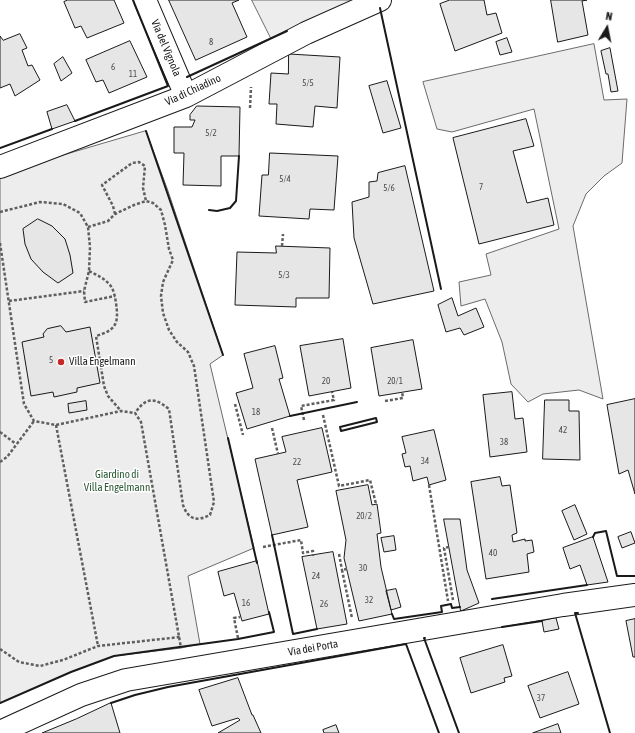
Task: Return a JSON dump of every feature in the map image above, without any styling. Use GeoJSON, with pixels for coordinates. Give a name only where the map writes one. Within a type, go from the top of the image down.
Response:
{"type":"FeatureCollection","features":[{"type":"Feature","properties":{"kind":"street","name":"Via del Vignola"},"geometry":{"type":"LineString","coordinates":[[145,0],[186,96]]}},
{"type":"Feature","properties":{"kind":"street","name":"Via di Chiadino"},"geometry":{"type":"LineString","coordinates":[[0,167],[186,96],[306,34],[380,0]]}},
{"type":"Feature","properties":{"kind":"street","name":"Via dei Porta"},"geometry":{"type":"LineString","coordinates":[[0,732],[81,695],[126,680],[564,605],[635,595]]}},
{"type":"Feature","properties":{"kind":"path"},"geometry":{"type":"LineString","coordinates":[[115,214],[113,206],[102,185],[132,164],[139,162],[145,166],[143,188],[146,201]]}},
{"type":"Feature","properties":{"kind":"path"},"geometry":{"type":"LineString","coordinates":[[88,227],[108,221],[115,214],[146,201],[153,203],[161,210],[169,249],[173,260],[163,282],[161,296],[163,312],[169,330],[177,342],[188,352],[194,366],[214,502],[210,516],[202,520],[191,518],[185,512],[169,409],[160,402],[150,400],[141,404],[136,413]]}},
{"type":"Feature","properties":{"kind":"path"},"geometry":{"type":"LineString","coordinates":[[0,212],[40,202],[63,204],[80,213],[88,227],[90,247],[89,272],[84,291],[85,302],[115,296]]}},
{"type":"Feature","properties":{"kind":"path"},"geometry":{"type":"LineString","coordinates":[[282,234],[282,246]]}},
{"type":"Feature","properties":{"kind":"path"},"geometry":{"type":"LineString","coordinates":[[0,243],[24,404],[34,421],[56,425],[121,411],[136,413]]}},
{"type":"Feature","properties":{"kind":"path"},"geometry":{"type":"LineString","coordinates":[[89,272],[102,277],[111,286],[115,296],[118,318],[114,326],[106,333],[96,336],[104,386],[108,396],[121,411]]}},
{"type":"Feature","properties":{"kind":"path"},"geometry":{"type":"LineString","coordinates":[[8,301],[84,291]]}},
{"type":"Feature","properties":{"kind":"path"},"geometry":{"type":"LineString","coordinates":[[304,420],[301,406],[334,400],[332,392]]}},
{"type":"Feature","properties":{"kind":"path"},"geometry":{"type":"LineString","coordinates":[[385,401],[403,398],[402,392]]}},
{"type":"Feature","properties":{"kind":"path"},"geometry":{"type":"LineString","coordinates":[[235,404],[242,435]]}},
{"type":"Feature","properties":{"kind":"path"},"geometry":{"type":"LineString","coordinates":[[136,413],[141,422],[182,653]]}},
{"type":"Feature","properties":{"kind":"path"},"geometry":{"type":"LineString","coordinates":[[323,415],[339,486],[370,480],[376,504]]}},
{"type":"Feature","properties":{"kind":"path"},"geometry":{"type":"LineString","coordinates":[[0,462],[7,457],[34,421]]}},
{"type":"Feature","properties":{"kind":"path"},"geometry":{"type":"LineString","coordinates":[[56,425],[98,646]]}},
{"type":"Feature","properties":{"kind":"path"},"geometry":{"type":"LineString","coordinates":[[272,428],[278,454]]}},
{"type":"Feature","properties":{"kind":"path"},"geometry":{"type":"LineString","coordinates":[[0,432],[16,444]]}},
{"type":"Feature","properties":{"kind":"path"},"geometry":{"type":"LineString","coordinates":[[429,485],[449,604]]}},
{"type":"Feature","properties":{"kind":"path"},"geometry":{"type":"LineString","coordinates":[[263,547],[301,540],[304,553],[313,552],[313,556]]}},
{"type":"Feature","properties":{"kind":"path"},"geometry":{"type":"LineString","coordinates":[[449,547],[444,548],[453,600]]}},
{"type":"Feature","properties":{"kind":"path"},"geometry":{"type":"LineString","coordinates":[[339,554],[353,623]]}},
{"type":"Feature","properties":{"kind":"path"},"geometry":{"type":"LineString","coordinates":[[342,570],[347,569]]}},
{"type":"Feature","properties":{"kind":"path"},"geometry":{"type":"LineString","coordinates":[[349,603],[354,602]]}},
{"type":"Feature","properties":{"kind":"path"},"geometry":{"type":"LineString","coordinates":[[237,632],[234,618],[240,617]]}},
{"type":"Feature","properties":{"kind":"path"},"geometry":{"type":"LineString","coordinates":[[0,649],[19,662],[40,666],[63,660],[98,646],[180,637]]}},
{"type":"Feature","properties":{"kind":"green space"},"geometry":{"type":"Polygon","coordinates":[[[252,0],[358,0],[271,38],[252,0]]]}},
{"type":"Feature","properties":{"kind":"green space"},"geometry":{"type":"Polygon","coordinates":[[[594,44],[604,100],[627,99],[622,163],[604,176],[586,194],[573,226],[603,399],[579,390],[543,394],[528,402],[511,384],[502,342],[485,299],[461,306],[459,282],[491,275],[486,254],[559,229],[534,109],[452,132],[437,129],[423,82],[594,44]]]}},
{"type":"Feature","properties":{"kind":"green space","name":"Giardino di Villa Engelmann"},"geometry":{"type":"Polygon","coordinates":[[[146,131],[168,191],[223,355],[210,364],[254,548],[188,576],[200,644],[181,648],[114,656],[71,672],[0,703],[0,174],[146,131]]]}},
{"type":"Feature","properties":{"kind":"building"},"geometry":{"type":"Polygon","coordinates":[[[68,0],[114,0],[124,23],[87,38],[81,26],[75,28],[64,2],[68,0]]]}},
{"type":"Feature","properties":{"kind":"building"},"geometry":{"type":"Polygon","coordinates":[[[169,0],[239,0],[232,3],[247,37],[196,60],[169,0]]]}},
{"type":"Feature","properties":{"kind":"building"},"geometry":{"type":"Polygon","coordinates":[[[450,0],[484,0],[487,15],[496,13],[502,33],[455,51],[440,4],[450,0]]]}},
{"type":"Feature","properties":{"kind":"building"},"geometry":{"type":"Polygon","coordinates":[[[551,0],[587,0],[582,1],[588,35],[558,42],[551,0]]]}},
{"type":"Feature","properties":{"kind":"building"},"geometry":{"type":"Polygon","coordinates":[[[20,34],[27,48],[22,50],[28,66],[32,65],[40,80],[15,96],[10,84],[0,88],[0,36],[3,40],[20,34]]]}},
{"type":"Feature","properties":{"kind":"building"},"geometry":{"type":"Polygon","coordinates":[[[507,38],[512,52],[500,55],[496,42],[507,38]]]}},
{"type":"Feature","properties":{"kind":"building"},"geometry":{"type":"Polygon","coordinates":[[[130,41],[147,77],[109,93],[103,80],[96,82],[86,60],[130,41]]]}},
{"type":"Feature","properties":{"kind":"building"},"geometry":{"type":"Polygon","coordinates":[[[610,48],[618,91],[611,92],[608,74],[606,74],[601,51],[610,48]]]}},
{"type":"Feature","properties":{"kind":"building"},"geometry":{"type":"Polygon","coordinates":[[[289,54],[340,57],[337,108],[315,106],[313,127],[276,124],[277,104],[269,104],[271,73],[288,74],[289,54]]]}},
{"type":"Feature","properties":{"kind":"building"},"geometry":{"type":"Polygon","coordinates":[[[63,57],[72,73],[61,81],[54,64],[63,57]]]}},
{"type":"Feature","properties":{"kind":"building"},"geometry":{"type":"Polygon","coordinates":[[[387,81],[401,128],[383,133],[369,86],[387,81]]]}},
{"type":"Feature","properties":{"kind":"building"},"geometry":{"type":"Polygon","coordinates":[[[67,105],[75,121],[52,129],[47,112],[67,105]]]}},
{"type":"Feature","properties":{"kind":"building"},"geometry":{"type":"Polygon","coordinates":[[[197,106],[240,107],[239,156],[221,156],[221,186],[183,185],[184,153],[174,153],[174,127],[192,127],[195,120],[190,120],[190,115],[197,106]]]}},
{"type":"Feature","properties":{"kind":"building"},"geometry":{"type":"Polygon","coordinates":[[[526,119],[534,146],[513,151],[527,203],[548,198],[554,225],[479,244],[453,138],[526,119]]]}},
{"type":"Feature","properties":{"kind":"building"},"geometry":{"type":"Polygon","coordinates":[[[270,153],[338,156],[334,210],[310,209],[309,219],[259,216],[262,175],[268,175],[270,153]]]}},
{"type":"Feature","properties":{"kind":"building"},"geometry":{"type":"Polygon","coordinates":[[[405,166],[434,291],[373,304],[354,238],[352,202],[369,197],[369,182],[377,181],[378,173],[405,166]]]}},
{"type":"Feature","properties":{"kind":"building"},"geometry":{"type":"Polygon","coordinates":[[[38,219],[52,226],[65,239],[70,255],[73,273],[58,283],[43,272],[31,259],[25,244],[23,229],[38,219]]]}},
{"type":"Feature","properties":{"kind":"building"},"geometry":{"type":"Polygon","coordinates":[[[276,246],[330,248],[329,298],[296,298],[296,307],[235,305],[237,252],[276,253],[276,246]]]}},
{"type":"Feature","properties":{"kind":"building"},"geometry":{"type":"Polygon","coordinates":[[[452,298],[458,316],[476,308],[484,327],[464,335],[460,328],[446,332],[438,305],[452,298]]]}},
{"type":"Feature","properties":{"kind":"building","name":"Villa Engelmann"},"geometry":{"type":"Polygon","coordinates":[[[61,326],[66,332],[90,327],[100,383],[77,388],[77,392],[54,397],[53,392],[31,396],[22,342],[44,337],[43,334],[47,329],[61,326]]]}},
{"type":"Feature","properties":{"kind":"building"},"geometry":{"type":"Polygon","coordinates":[[[343,339],[351,388],[309,396],[300,346],[343,339]]]}},
{"type":"Feature","properties":{"kind":"building"},"geometry":{"type":"Polygon","coordinates":[[[413,340],[422,389],[379,396],[371,348],[413,340]]]}},
{"type":"Feature","properties":{"kind":"building"},"geometry":{"type":"Polygon","coordinates":[[[275,346],[283,378],[279,379],[290,416],[247,429],[236,393],[253,388],[244,354],[275,346]]]}},
{"type":"Feature","properties":{"kind":"building"},"geometry":{"type":"Polygon","coordinates":[[[512,392],[515,419],[523,418],[527,452],[490,457],[483,395],[512,392]]]}},
{"type":"Feature","properties":{"kind":"building"},"geometry":{"type":"Polygon","coordinates":[[[635,399],[635,494],[628,470],[619,474],[607,405],[635,399]]]}},
{"type":"Feature","properties":{"kind":"building"},"geometry":{"type":"Polygon","coordinates":[[[545,400],[569,400],[569,411],[579,411],[580,460],[543,459],[545,400]]]}},
{"type":"Feature","properties":{"kind":"building"},"geometry":{"type":"Polygon","coordinates":[[[86,401],[87,410],[69,413],[68,404],[86,401]]]}},
{"type":"Feature","properties":{"kind":"building"},"geometry":{"type":"Polygon","coordinates":[[[322,428],[332,472],[297,480],[308,527],[272,535],[255,459],[286,452],[282,437],[322,428]]]}},
{"type":"Feature","properties":{"kind":"building"},"geometry":{"type":"Polygon","coordinates":[[[434,430],[446,480],[429,485],[427,477],[413,481],[410,466],[405,467],[402,454],[406,453],[402,437],[434,430]]]}},
{"type":"Feature","properties":{"kind":"building"},"geometry":{"type":"Polygon","coordinates":[[[500,477],[502,486],[510,485],[517,533],[512,535],[513,542],[525,539],[525,541],[532,540],[534,552],[527,554],[529,572],[486,579],[471,482],[500,477]]]}},
{"type":"Feature","properties":{"kind":"building"},"geometry":{"type":"Polygon","coordinates":[[[368,485],[372,505],[377,504],[381,533],[377,534],[381,567],[392,614],[359,621],[344,558],[346,540],[336,491],[368,485]]]}},
{"type":"Feature","properties":{"kind":"building"},"geometry":{"type":"Polygon","coordinates":[[[575,505],[587,534],[574,540],[562,511],[575,505]]]}},
{"type":"Feature","properties":{"kind":"building"},"geometry":{"type":"Polygon","coordinates":[[[444,519],[460,519],[467,570],[479,603],[461,611],[444,519]]]}},
{"type":"Feature","properties":{"kind":"building"},"geometry":{"type":"Polygon","coordinates":[[[631,532],[635,543],[622,548],[618,537],[631,532]]]}},
{"type":"Feature","properties":{"kind":"building"},"geometry":{"type":"Polygon","coordinates":[[[394,536],[396,550],[384,552],[381,538],[394,536]]]}},
{"type":"Feature","properties":{"kind":"building"},"geometry":{"type":"Polygon","coordinates":[[[593,537],[608,582],[587,585],[580,565],[570,569],[563,548],[593,537]]]}},
{"type":"Feature","properties":{"kind":"building"},"geometry":{"type":"Polygon","coordinates":[[[333,552],[347,624],[317,629],[302,557],[333,552]]]}},
{"type":"Feature","properties":{"kind":"building"},"geometry":{"type":"Polygon","coordinates":[[[257,561],[269,614],[242,621],[234,593],[224,596],[218,572],[257,561]]]}},
{"type":"Feature","properties":{"kind":"building"},"geometry":{"type":"Polygon","coordinates":[[[396,589],[401,607],[391,610],[386,591],[396,589]]]}},
{"type":"Feature","properties":{"kind":"building"},"geometry":{"type":"Polygon","coordinates":[[[556,618],[559,629],[544,632],[542,621],[556,618]]]}},
{"type":"Feature","properties":{"kind":"building"},"geometry":{"type":"Polygon","coordinates":[[[635,619],[635,657],[633,657],[626,621],[635,619]]]}},
{"type":"Feature","properties":{"kind":"building"},"geometry":{"type":"Polygon","coordinates":[[[503,645],[512,676],[504,678],[505,682],[471,693],[460,658],[503,645]]]}},
{"type":"Feature","properties":{"kind":"building"},"geometry":{"type":"Polygon","coordinates":[[[568,672],[579,704],[540,718],[528,686],[568,672]]]}},
{"type":"Feature","properties":{"kind":"building"},"geometry":{"type":"Polygon","coordinates":[[[238,678],[252,715],[261,733],[218,733],[240,720],[238,718],[212,726],[199,690],[238,678]]]}},
{"type":"Feature","properties":{"kind":"building"},"geometry":{"type":"Polygon","coordinates":[[[111,703],[120,733],[42,733],[76,719],[111,703]]]}},
{"type":"Feature","properties":{"kind":"building"},"geometry":{"type":"Polygon","coordinates":[[[558,724],[561,733],[533,733],[558,724]]]}},
{"type":"Feature","properties":{"kind":"building"},"geometry":{"type":"Polygon","coordinates":[[[336,725],[339,733],[324,733],[323,730],[336,725]]]}},
{"type":"Feature","properties":{"kind":"wall"},"geometry":{"type":"LineString","coordinates":[[75,121],[168,86],[133,0]]}},
{"type":"Feature","properties":{"kind":"wall"},"geometry":{"type":"LineString","coordinates":[[380,8],[441,289]]}},
{"type":"Feature","properties":{"kind":"wall"},"geometry":{"type":"LineString","coordinates":[[187,77],[287,31]]}},
{"type":"Feature","properties":{"kind":"wall"},"geometry":{"type":"LineString","coordinates":[[0,148],[52,129]]}},
{"type":"Feature","properties":{"kind":"wall"},"geometry":{"type":"LineString","coordinates":[[146,131],[223,355]]}},
{"type":"Feature","properties":{"kind":"wall"},"geometry":{"type":"LineString","coordinates":[[209,210],[217,211],[230,208],[236,201],[239,156]]}},
{"type":"Feature","properties":{"kind":"wall"},"geometry":{"type":"LineString","coordinates":[[290,416],[357,402]]}},
{"type":"Feature","properties":{"kind":"wall"},"geometry":{"type":"LineString","coordinates":[[376,418],[377,422],[341,431],[340,427],[376,418]]}},
{"type":"Feature","properties":{"kind":"wall"},"geometry":{"type":"LineString","coordinates":[[228,438],[257,563]]}},
{"type":"Feature","properties":{"kind":"wall"},"geometry":{"type":"LineString","coordinates":[[593,537],[595,533],[606,531],[617,576],[635,576]]}},
{"type":"Feature","properties":{"kind":"wall"},"geometry":{"type":"LineString","coordinates":[[272,535],[293,634],[317,629]]}},
{"type":"Feature","properties":{"kind":"wall"},"geometry":{"type":"LineString","coordinates":[[492,599],[587,585]]}},
{"type":"Feature","properties":{"kind":"wall"},"geometry":{"type":"LineString","coordinates":[[392,614],[394,619],[442,612],[441,606],[451,604],[452,608],[460,607]]}},
{"type":"Feature","properties":{"kind":"wall"},"geometry":{"type":"LineString","coordinates":[[0,703],[71,672],[114,656],[238,639],[274,632],[269,612]]}},
{"type":"Feature","properties":{"kind":"wall"},"geometry":{"type":"LineString","coordinates":[[578,613],[575,613],[610,733]]}},
{"type":"Feature","properties":{"kind":"wall"},"geometry":{"type":"LineString","coordinates":[[502,627],[542,621]]}},
{"type":"Feature","properties":{"kind":"wall"},"geometry":{"type":"LineString","coordinates":[[425,638],[459,733]]}},
{"type":"Feature","properties":{"kind":"wall"},"geometry":{"type":"LineString","coordinates":[[111,703],[135,695],[168,687],[406,644],[439,733]]}},
{"type":"Feature","properties":{"kind":"place","name":"Villa Engelmann"},"geometry":{"type":"Point","coordinates":[61,362]}}]}
